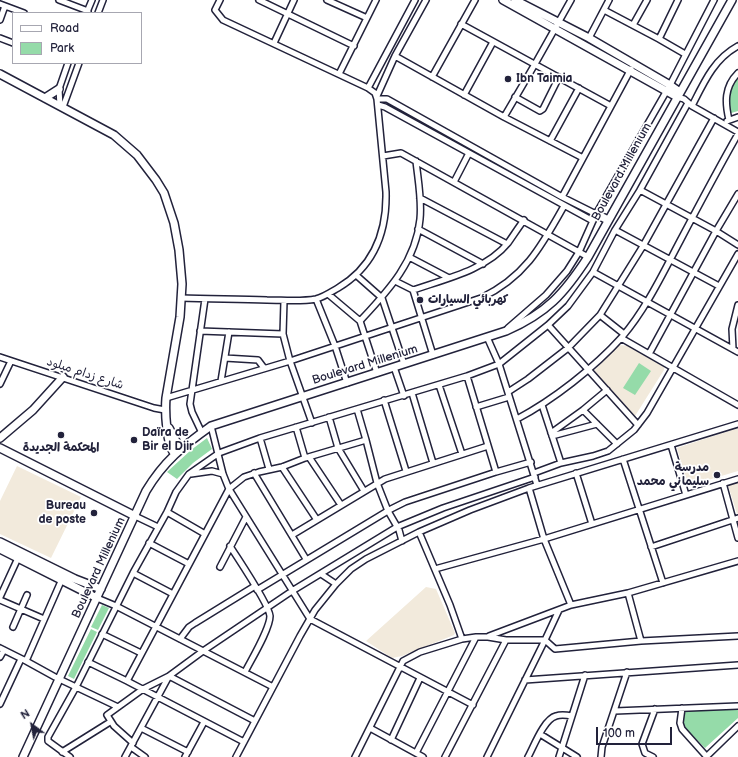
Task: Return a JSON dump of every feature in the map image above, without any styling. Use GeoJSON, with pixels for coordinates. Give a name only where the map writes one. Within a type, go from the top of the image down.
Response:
{"type":"FeatureCollection","features":[{"type":"Feature","properties":{"kind":"main road"},"geometry":{"type":"LineString","coordinates":[[503,0],[556,26],[632,67],[684,99]]}},
{"type":"Feature","properties":{"kind":"main road"},"geometry":{"type":"LineString","coordinates":[[515,0],[556,26],[589,38],[632,67]]}},
{"type":"Feature","properties":{"kind":"main road","name":"Boulevard Millenium"},"geometry":{"type":"LineString","coordinates":[[23,757],[146,491],[155,477],[176,452],[211,426],[506,331],[526,322],[554,301],[566,290],[588,257],[608,220],[684,99],[732,0]]}},
{"type":"Feature","properties":{"kind":"main road"},"geometry":{"type":"LineString","coordinates":[[0,74],[100,127],[126,144],[137,155],[156,180],[167,201],[174,223],[181,267],[179,322],[165,410],[170,436],[170,448],[176,452]]}},
{"type":"Feature","properties":{"kind":"main road"},"geometry":{"type":"LineString","coordinates":[[45,98],[59,89]]}},
{"type":"Feature","properties":{"kind":"main road"},"geometry":{"type":"LineString","coordinates":[[594,217],[608,220]]}},
{"type":"Feature","properties":{"kind":"main road"},"geometry":{"type":"LineString","coordinates":[[0,438],[33,410],[63,377]]}},
{"type":"Feature","properties":{"kind":"main road"},"geometry":{"type":"LineString","coordinates":[[170,436],[182,439],[198,435]]}},
{"type":"Feature","properties":{"kind":"main road"},"geometry":{"type":"LineString","coordinates":[[168,461],[170,436]]}},
{"type":"Feature","properties":{"kind":"main road"},"geometry":{"type":"LineString","coordinates":[[0,448],[135,516]]}},
{"type":"Feature","properties":{"kind":"main road"},"geometry":{"type":"LineString","coordinates":[[0,542],[75,579],[101,589]]}},
{"type":"Feature","properties":{"kind":"main road"},"geometry":{"type":"LineString","coordinates":[[0,549],[97,598]]}},
{"type":"Feature","properties":{"kind":"street"},"geometry":{"type":"LineString","coordinates":[[59,0],[88,12],[92,0]]}},
{"type":"Feature","properties":{"kind":"street"},"geometry":{"type":"LineString","coordinates":[[98,12],[102,0]]}},
{"type":"Feature","properties":{"kind":"street"},"geometry":{"type":"LineString","coordinates":[[220,0],[215,10],[223,20],[368,88],[377,97],[386,99],[482,152],[562,197],[594,217]]}},
{"type":"Feature","properties":{"kind":"street"},"geometry":{"type":"LineString","coordinates":[[259,0],[354,46]]}},
{"type":"Feature","properties":{"kind":"street"},"geometry":{"type":"LineString","coordinates":[[274,43],[294,0]]}},
{"type":"Feature","properties":{"kind":"street"},"geometry":{"type":"LineString","coordinates":[[327,0],[367,18]]}},
{"type":"Feature","properties":{"kind":"street"},"geometry":{"type":"LineString","coordinates":[[339,74],[376,0]]}},
{"type":"Feature","properties":{"kind":"street"},"geometry":{"type":"LineString","coordinates":[[368,88],[415,0]]}},
{"type":"Feature","properties":{"kind":"street"},"geometry":{"type":"LineString","coordinates":[[181,298],[284,301],[316,299],[328,294],[356,275],[373,254],[385,221],[386,208],[383,156],[377,97],[395,56],[426,0]]}},
{"type":"Feature","properties":{"kind":"street"},"geometry":{"type":"LineString","coordinates":[[432,77],[474,0]]}},
{"type":"Feature","properties":{"kind":"street"},"geometry":{"type":"LineString","coordinates":[[504,117],[570,0]]}},
{"type":"Feature","properties":{"kind":"street"},"geometry":{"type":"LineString","coordinates":[[589,38],[609,0]]}},
{"type":"Feature","properties":{"kind":"street"},"geometry":{"type":"LineString","coordinates":[[633,25],[647,0]]}},
{"type":"Feature","properties":{"kind":"street"},"geometry":{"type":"LineString","coordinates":[[659,39],[678,0]]}},
{"type":"Feature","properties":{"kind":"street"},"geometry":{"type":"LineString","coordinates":[[506,331],[546,295],[558,282],[579,252],[594,217],[668,88],[714,0]]}},
{"type":"Feature","properties":{"kind":"street"},"geometry":{"type":"LineString","coordinates":[[0,20],[3,5],[21,12]]}},
{"type":"Feature","properties":{"kind":"street"},"geometry":{"type":"LineString","coordinates":[[604,10],[685,54]]}},
{"type":"Feature","properties":{"kind":"street"},"geometry":{"type":"LineString","coordinates":[[461,24],[611,106]]}},
{"type":"Feature","properties":{"kind":"street"},"geometry":{"type":"LineString","coordinates":[[0,38],[12,43]]}},
{"type":"Feature","properties":{"kind":"street"},"geometry":{"type":"LineString","coordinates":[[464,95],[494,42]]}},
{"type":"Feature","properties":{"kind":"street"},"geometry":{"type":"LineString","coordinates":[[70,757],[48,741],[48,737],[76,687],[132,573],[167,512],[176,492],[189,474],[219,453],[260,438],[384,400],[404,396],[499,364],[548,325],[568,306],[592,272],[615,230],[640,190],[684,99],[705,79],[712,68],[723,56],[738,46]]}},
{"type":"Feature","properties":{"kind":"street"},"geometry":{"type":"LineString","coordinates":[[395,56],[504,117],[583,158]]}},
{"type":"Feature","properties":{"kind":"street"},"geometry":{"type":"LineString","coordinates":[[61,106],[59,89],[67,64]]}},
{"type":"Feature","properties":{"kind":"street"},"geometry":{"type":"LineString","coordinates":[[61,106],[79,64]]}},
{"type":"Feature","properties":{"kind":"street"},"geometry":{"type":"LineString","coordinates":[[562,197],[632,67]]}},
{"type":"Feature","properties":{"kind":"street"},"geometry":{"type":"LineString","coordinates":[[729,120],[726,107],[726,98],[731,83],[738,73]]}},
{"type":"Feature","properties":{"kind":"street"},"geometry":{"type":"LineString","coordinates":[[515,97],[540,111],[543,109],[559,77]]}},
{"type":"Feature","properties":{"kind":"street"},"geometry":{"type":"LineString","coordinates":[[550,141],[579,88]]}},
{"type":"Feature","properties":{"kind":"street"},"geometry":{"type":"LineString","coordinates":[[517,419],[542,405],[588,369],[622,336],[647,301],[738,133],[684,99]]}},
{"type":"Feature","properties":{"kind":"street"},"geometry":{"type":"LineString","coordinates":[[378,105],[385,107],[564,206],[594,217]]}},
{"type":"Feature","properties":{"kind":"street"},"geometry":{"type":"LineString","coordinates":[[476,407],[508,394],[568,348],[600,315],[643,246],[714,118]]}},
{"type":"Feature","properties":{"kind":"street"},"geometry":{"type":"LineString","coordinates":[[722,122],[738,118]]}},
{"type":"Feature","properties":{"kind":"street"},"geometry":{"type":"LineString","coordinates":[[478,158],[482,152]]}},
{"type":"Feature","properties":{"kind":"street"},"geometry":{"type":"LineString","coordinates":[[383,156],[401,153],[524,220],[588,257]]}},
{"type":"Feature","properties":{"kind":"street"},"geometry":{"type":"LineString","coordinates":[[454,182],[469,153]]}},
{"type":"Feature","properties":{"kind":"street"},"geometry":{"type":"LineString","coordinates":[[360,321],[396,281],[409,257],[420,220],[420,198],[416,161]]}},
{"type":"Feature","properties":{"kind":"street"},"geometry":{"type":"LineString","coordinates":[[640,190],[716,231],[738,245]]}},
{"type":"Feature","properties":{"kind":"street"},"geometry":{"type":"LineString","coordinates":[[649,354],[716,231],[738,194]]}},
{"type":"Feature","properties":{"kind":"street"},"geometry":{"type":"LineString","coordinates":[[420,198],[507,244]]}},
{"type":"Feature","properties":{"kind":"street"},"geometry":{"type":"LineString","coordinates":[[166,398],[290,361],[422,319],[497,291],[521,271],[534,256],[564,206]]}},
{"type":"Feature","properties":{"kind":"street"},"geometry":{"type":"LineString","coordinates":[[413,290],[449,278],[483,264],[507,244],[524,220]]}},
{"type":"Feature","properties":{"kind":"street"},"geometry":{"type":"LineString","coordinates":[[418,229],[483,264]]}},
{"type":"Feature","properties":{"kind":"street"},"geometry":{"type":"LineString","coordinates":[[615,230],[719,286]]}},
{"type":"Feature","properties":{"kind":"street"},"geometry":{"type":"LineString","coordinates":[[145,757],[110,722],[107,715],[143,689],[169,676],[203,651],[292,591],[397,527],[443,508],[561,464],[608,451],[634,430],[647,413],[738,254]]}},
{"type":"Feature","properties":{"kind":"street"},"geometry":{"type":"LineString","coordinates":[[409,257],[449,278]]}},
{"type":"Feature","properties":{"kind":"street"},"geometry":{"type":"LineString","coordinates":[[592,272],[736,351]]}},
{"type":"Feature","properties":{"kind":"street"},"geometry":{"type":"LineString","coordinates":[[356,275],[382,298],[404,364]]}},
{"type":"Feature","properties":{"kind":"street"},"geometry":{"type":"LineString","coordinates":[[396,281],[413,290],[433,355]]}},
{"type":"Feature","properties":{"kind":"street"},"geometry":{"type":"LineString","coordinates":[[328,294],[360,321],[364,337],[377,372]]}},
{"type":"Feature","properties":{"kind":"street"},"geometry":{"type":"LineString","coordinates":[[198,435],[190,404],[204,298]]}},
{"type":"Feature","properties":{"kind":"street"},"geometry":{"type":"LineString","coordinates":[[316,299],[335,346],[347,382]]}},
{"type":"Feature","properties":{"kind":"street"},"geometry":{"type":"LineString","coordinates":[[284,301],[283,334],[290,361],[312,423]]}},
{"type":"Feature","properties":{"kind":"street"},"geometry":{"type":"LineString","coordinates":[[736,351],[732,329],[738,305]]}},
{"type":"Feature","properties":{"kind":"street"},"geometry":{"type":"LineString","coordinates":[[600,315],[622,336],[649,354],[738,405]]}},
{"type":"Feature","properties":{"kind":"street"},"geometry":{"type":"LineString","coordinates":[[548,325],[638,425]]}},
{"type":"Feature","properties":{"kind":"street"},"geometry":{"type":"LineString","coordinates":[[200,331],[283,334]]}},
{"type":"Feature","properties":{"kind":"street"},"geometry":{"type":"LineString","coordinates":[[221,381],[229,332]]}},
{"type":"Feature","properties":{"kind":"street"},"geometry":{"type":"LineString","coordinates":[[487,337],[499,364],[537,485]]}},
{"type":"Feature","properties":{"kind":"street","name":"شارع زدام ميلود"},"geometry":{"type":"LineString","coordinates":[[0,357],[154,408],[165,410]]}},
{"type":"Feature","properties":{"kind":"street"},"geometry":{"type":"LineString","coordinates":[[225,358],[258,360],[264,368]]}},
{"type":"Feature","properties":{"kind":"street"},"geometry":{"type":"LineString","coordinates":[[0,384],[10,360]]}},
{"type":"Feature","properties":{"kind":"street"},"geometry":{"type":"LineString","coordinates":[[394,367],[404,396]]}},
{"type":"Feature","properties":{"kind":"street"},"geometry":{"type":"LineString","coordinates":[[467,376],[496,472]]}},
{"type":"Feature","properties":{"kind":"street"},"geometry":{"type":"LineString","coordinates":[[439,385],[462,454]]}},
{"type":"Feature","properties":{"kind":"street"},"geometry":{"type":"LineString","coordinates":[[552,434],[607,390]]}},
{"type":"Feature","properties":{"kind":"street"},"geometry":{"type":"LineString","coordinates":[[412,393],[433,463]]}},
{"type":"Feature","properties":{"kind":"street"},"geometry":{"type":"LineString","coordinates":[[384,400],[406,471]]}},
{"type":"Feature","properties":{"kind":"street"},"geometry":{"type":"LineString","coordinates":[[542,405],[561,464]]}},
{"type":"Feature","properties":{"kind":"street"},"geometry":{"type":"LineString","coordinates":[[357,409],[377,483],[402,541]]}},
{"type":"Feature","properties":{"kind":"street"},"geometry":{"type":"LineString","coordinates":[[583,410],[617,444]]}},
{"type":"Feature","properties":{"kind":"street"},"geometry":{"type":"LineString","coordinates":[[329,417],[338,448],[364,491]]}},
{"type":"Feature","properties":{"kind":"street"},"geometry":{"type":"LineString","coordinates":[[552,434],[597,424]]}},
{"type":"Feature","properties":{"kind":"street"},"geometry":{"type":"LineString","coordinates":[[236,757],[315,610],[336,584],[351,569],[366,559],[419,532],[470,510],[537,485],[738,424]]}},
{"type":"Feature","properties":{"kind":"street"},"geometry":{"type":"LineString","coordinates":[[211,426],[214,441],[219,453],[223,474],[230,489],[310,619],[473,705]]}},
{"type":"Feature","properties":{"kind":"street"},"geometry":{"type":"LineString","coordinates":[[296,427],[307,457],[341,505]]}},
{"type":"Feature","properties":{"kind":"street"},"geometry":{"type":"LineString","coordinates":[[260,438],[269,469]]}},
{"type":"Feature","properties":{"kind":"street"},"geometry":{"type":"LineString","coordinates":[[127,681],[155,626],[230,489],[244,477],[254,473],[282,467],[307,457],[366,440]]}},
{"type":"Feature","properties":{"kind":"street"},"geometry":{"type":"LineString","coordinates":[[671,445],[686,496]]}},
{"type":"Feature","properties":{"kind":"street"},"geometry":{"type":"LineString","coordinates":[[292,535],[377,483],[406,471],[488,446]]}},
{"type":"Feature","properties":{"kind":"street"},"geometry":{"type":"LineString","coordinates":[[623,459],[663,583]]}},
{"type":"Feature","properties":{"kind":"street"},"geometry":{"type":"LineString","coordinates":[[180,639],[189,627],[195,623],[405,502],[531,462]]}},
{"type":"Feature","properties":{"kind":"street"},"geometry":{"type":"LineString","coordinates":[[282,467],[317,520]]}},
{"type":"Feature","properties":{"kind":"street"},"geometry":{"type":"LineString","coordinates":[[189,474],[209,471],[223,474]]}},
{"type":"Feature","properties":{"kind":"street"},"geometry":{"type":"LineString","coordinates":[[254,473],[306,560]]}},
{"type":"Feature","properties":{"kind":"street"},"geometry":{"type":"LineString","coordinates":[[576,473],[592,524]]}},
{"type":"Feature","properties":{"kind":"street"},"geometry":{"type":"LineString","coordinates":[[435,569],[544,539],[686,496],[723,483],[738,480]]}},
{"type":"Feature","properties":{"kind":"street"},"geometry":{"type":"LineString","coordinates":[[723,483],[735,519],[738,538]]}},
{"type":"Feature","properties":{"kind":"street"},"geometry":{"type":"LineString","coordinates":[[529,488],[544,539],[571,605]]}},
{"type":"Feature","properties":{"kind":"street"},"geometry":{"type":"LineString","coordinates":[[167,512],[205,534]]}},
{"type":"Feature","properties":{"kind":"street"},"geometry":{"type":"LineString","coordinates":[[135,516],[158,527]]}},
{"type":"Feature","properties":{"kind":"street"},"geometry":{"type":"LineString","coordinates":[[220,567],[246,517]]}},
{"type":"Feature","properties":{"kind":"street"},"geometry":{"type":"LineString","coordinates":[[651,547],[735,519]]}},
{"type":"Feature","properties":{"kind":"street"},"geometry":{"type":"LineString","coordinates":[[419,532],[462,639]]}},
{"type":"Feature","properties":{"kind":"street"},"geometry":{"type":"LineString","coordinates":[[149,543],[189,564]]}},
{"type":"Feature","properties":{"kind":"street"},"geometry":{"type":"LineString","coordinates":[[230,546],[256,588],[270,615],[269,622],[244,672]]}},
{"type":"Feature","properties":{"kind":"street"},"geometry":{"type":"LineString","coordinates":[[0,597],[18,558]]}},
{"type":"Feature","properties":{"kind":"street"},"geometry":{"type":"LineString","coordinates":[[488,637],[571,605],[628,593],[738,561]]}},
{"type":"Feature","properties":{"kind":"street"},"geometry":{"type":"LineString","coordinates":[[132,573],[173,594]]}},
{"type":"Feature","properties":{"kind":"street"},"geometry":{"type":"LineString","coordinates":[[321,574],[336,584]]}},
{"type":"Feature","properties":{"kind":"street"},"geometry":{"type":"LineString","coordinates":[[0,704],[44,619],[62,579]]}},
{"type":"Feature","properties":{"kind":"street"},"geometry":{"type":"LineString","coordinates":[[628,593],[642,641]]}},
{"type":"Feature","properties":{"kind":"street"},"geometry":{"type":"LineString","coordinates":[[13,627],[27,595]]}},
{"type":"Feature","properties":{"kind":"street"},"geometry":{"type":"LineString","coordinates":[[97,598],[116,606],[273,687]]}},
{"type":"Feature","properties":{"kind":"street"},"geometry":{"type":"LineString","coordinates":[[0,600],[44,619]]}},
{"type":"Feature","properties":{"kind":"street"},"geometry":{"type":"LineString","coordinates":[[487,757],[559,610]]}},
{"type":"Feature","properties":{"kind":"street"},"geometry":{"type":"LineString","coordinates":[[102,634],[141,653]]}},
{"type":"Feature","properties":{"kind":"street"},"geometry":{"type":"LineString","coordinates":[[355,757],[403,661],[420,652],[462,639],[476,637],[506,640],[545,640],[555,649],[642,641],[738,636]]}},
{"type":"Feature","properties":{"kind":"street"},"geometry":{"type":"LineString","coordinates":[[416,753],[476,637]]}},
{"type":"Feature","properties":{"kind":"street"},"geometry":{"type":"LineString","coordinates":[[446,757],[506,640]]}},
{"type":"Feature","properties":{"kind":"street"},"geometry":{"type":"LineString","coordinates":[[0,657],[2,649],[118,707]]}},
{"type":"Feature","properties":{"kind":"street"},"geometry":{"type":"LineString","coordinates":[[88,662],[157,696],[244,742]]}},
{"type":"Feature","properties":{"kind":"street"},"geometry":{"type":"LineString","coordinates":[[525,680],[738,664]]}},
{"type":"Feature","properties":{"kind":"street"},"geometry":{"type":"LineString","coordinates":[[600,757],[627,672]]}},
{"type":"Feature","properties":{"kind":"street"},"geometry":{"type":"LineString","coordinates":[[559,757],[585,675]]}},
{"type":"Feature","properties":{"kind":"street"},"geometry":{"type":"LineString","coordinates":[[126,757],[157,696],[169,676]]}},
{"type":"Feature","properties":{"kind":"street"},"geometry":{"type":"LineString","coordinates":[[169,676],[255,721]]}},
{"type":"Feature","properties":{"kind":"street"},"geometry":{"type":"LineString","coordinates":[[391,740],[420,678]]}},
{"type":"Feature","properties":{"kind":"street"},"geometry":{"type":"LineString","coordinates":[[615,711],[738,706]]}},
{"type":"Feature","properties":{"kind":"street"},"geometry":{"type":"LineString","coordinates":[[682,708],[680,723],[682,729],[707,757],[738,726]]}},
{"type":"Feature","properties":{"kind":"street"},"geometry":{"type":"LineString","coordinates":[[653,757],[645,752],[642,744],[655,709]]}},
{"type":"Feature","properties":{"kind":"street"},"geometry":{"type":"LineString","coordinates":[[528,757],[550,719],[556,716],[572,716]]}},
{"type":"Feature","properties":{"kind":"street"},"geometry":{"type":"LineString","coordinates":[[62,752],[110,722]]}},
{"type":"Feature","properties":{"kind":"street"},"geometry":{"type":"LineString","coordinates":[[141,728],[186,755],[204,722]]}},
{"type":"Feature","properties":{"kind":"street"},"geometry":{"type":"LineString","coordinates":[[370,728],[423,757]]}},
{"type":"Feature","properties":{"kind":"street"},"geometry":{"type":"LineString","coordinates":[[540,734],[577,757]]}},
{"type":"Feature","properties":{"kind":"shaded area"},"geometry":{"type":"Polygon","coordinates":[[[618,345],[630,346],[664,367],[664,370],[635,416],[594,371],[618,345]]]}},
{"type":"Feature","properties":{"kind":"shaded area"},"geometry":{"type":"Polygon","coordinates":[[[738,428],[738,471],[688,486],[677,448],[738,428]]]}},
{"type":"Feature","properties":{"kind":"shaded area"},"geometry":{"type":"Polygon","coordinates":[[[17,466],[81,497],[51,558],[0,534],[0,501],[17,466]]]}},
{"type":"Feature","properties":{"kind":"shaded area"},"geometry":{"type":"Polygon","coordinates":[[[738,482],[738,513],[737,514],[728,485],[738,482]]]}},
{"type":"Feature","properties":{"kind":"shaded area"},"geometry":{"type":"Polygon","coordinates":[[[426,587],[436,589],[455,633],[454,635],[402,656],[392,658],[366,641],[426,587]]]}},
{"type":"Feature","properties":{"kind":"green space"},"geometry":{"type":"Polygon","coordinates":[[[738,75],[738,111],[728,114],[728,91],[738,75]]]}},
{"type":"Feature","properties":{"kind":"green space"},"geometry":{"type":"Polygon","coordinates":[[[639,363],[651,371],[635,395],[623,388],[639,363]]]}},
{"type":"Feature","properties":{"kind":"green space"},"geometry":{"type":"Polygon","coordinates":[[[207,438],[212,449],[193,463],[177,479],[167,472],[191,450],[207,438]]]}},
{"type":"Feature","properties":{"kind":"green space"},"geometry":{"type":"Polygon","coordinates":[[[102,605],[109,608],[98,630],[91,627],[102,605]]]}},
{"type":"Feature","properties":{"kind":"green space"},"geometry":{"type":"Polygon","coordinates":[[[91,629],[97,632],[74,679],[68,676],[91,629]]]}},
{"type":"Feature","properties":{"kind":"green space"},"geometry":{"type":"Polygon","coordinates":[[[686,708],[738,709],[738,718],[705,748],[685,728],[683,722],[686,708]]]}},
{"type":"Feature","properties":{"kind":"place","name":"Ibn Taimia"},"geometry":{"type":"Point","coordinates":[508,79]}},
{"type":"Feature","properties":{"kind":"place","name":"كهربائي السيارات"},"geometry":{"type":"Point","coordinates":[420,300]}},
{"type":"Feature","properties":{"kind":"place","name":"المحكمة الجديدة"},"geometry":{"type":"Point","coordinates":[61,435]}},
{"type":"Feature","properties":{"kind":"place","name":"Daïra de Bir el Djir"},"geometry":{"type":"Point","coordinates":[134,440]}},
{"type":"Feature","properties":{"kind":"place","name":"مدرسة سليماني محمد"},"geometry":{"type":"Point","coordinates":[717,475]}},
{"type":"Feature","properties":{"kind":"place","name":"Bureau de poste"},"geometry":{"type":"Point","coordinates":[94,513]}}]}
